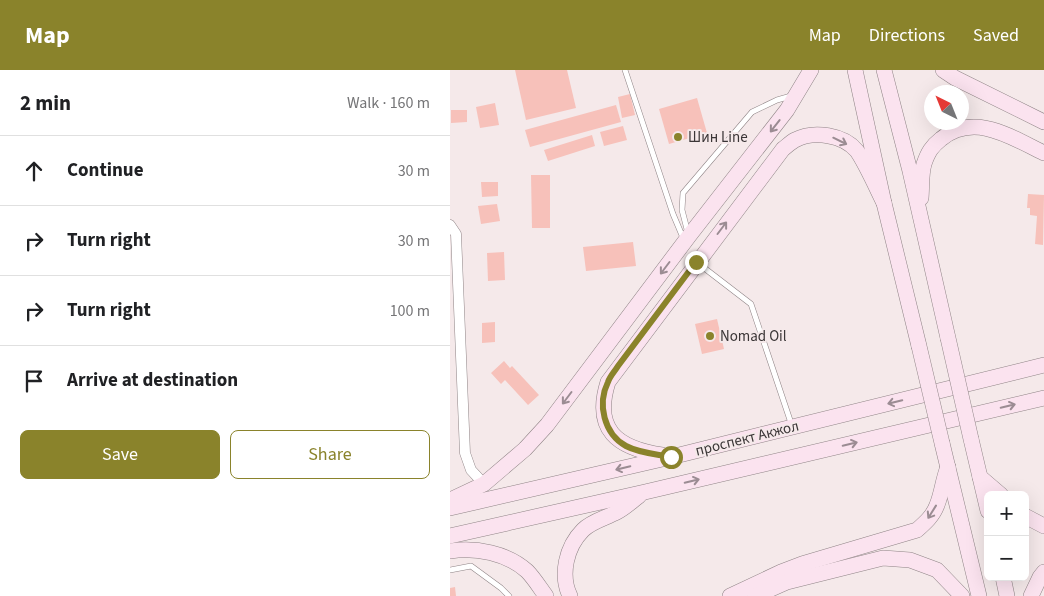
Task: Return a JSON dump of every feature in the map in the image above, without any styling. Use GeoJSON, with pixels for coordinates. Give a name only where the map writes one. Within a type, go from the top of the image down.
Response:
{"type":"FeatureCollection","features":[{"type":"Feature","properties":{"kind":"main road"},"geometry":{"type":"LineString","coordinates":[[450,500],[484,484],[525,450],[547,424],[687,239],[788,110],[811,70]]}},
{"type":"Feature","properties":{"kind":"main road"},"geometry":{"type":"LineString","coordinates":[[855,70],[884,203],[979,596]]}},
{"type":"Feature","properties":{"kind":"main road"},"geometry":{"type":"LineString","coordinates":[[884,70],[920,214],[984,494]]}},
{"type":"Feature","properties":{"kind":"main road"},"geometry":{"type":"LineString","coordinates":[[944,70],[955,78],[1044,122]]}},
{"type":"Feature","properties":{"kind":"main road"},"geometry":{"type":"LineString","coordinates":[[920,214],[923,166],[931,148],[947,134],[967,126],[986,127],[1044,152]]}},
{"type":"Feature","properties":{"kind":"main road"},"geometry":{"type":"LineString","coordinates":[[671,457],[641,452],[625,446],[610,433],[604,415],[602,399],[608,382],[696,262],[783,149],[796,139],[810,136],[827,135],[842,140],[856,150],[884,203]]}},
{"type":"Feature","properties":{"kind":"main road","name":"проспект Акжол"},"geometry":{"type":"LineString","coordinates":[[450,508],[671,457],[1044,365]]}},
{"type":"Feature","properties":{"kind":"main road","name":"проспект Акжол"},"geometry":{"type":"LineString","coordinates":[[450,536],[1044,398]]}},
{"type":"Feature","properties":{"kind":"main road"},"geometry":{"type":"LineString","coordinates":[[730,596],[780,572],[802,564],[917,530],[930,518],[937,505],[948,467]]}},
{"type":"Feature","properties":{"kind":"main road"},"geometry":{"type":"LineString","coordinates":[[980,477],[996,491]]}},
{"type":"Feature","properties":{"kind":"main road"},"geometry":{"type":"LineString","coordinates":[[570,596],[566,588],[564,565],[582,530],[598,520],[618,512],[645,492]]}},
{"type":"Feature","properties":{"kind":"main road"},"geometry":{"type":"LineString","coordinates":[[1029,518],[1044,526]]}},
{"type":"Feature","properties":{"kind":"main road"},"geometry":{"type":"LineString","coordinates":[[450,551],[483,551],[506,557],[526,571],[546,596]]}},
{"type":"Feature","properties":{"kind":"main road"},"geometry":{"type":"LineString","coordinates":[[755,596],[787,582],[883,558],[910,560],[937,570],[962,596]]}},
{"type":"Feature","properties":{"kind":"main road"},"geometry":{"type":"LineString","coordinates":[[1031,596],[1044,572]]}},
{"type":"Feature","properties":{"kind":"main road"},"geometry":{"type":"LineString","coordinates":[[1004,581],[1007,596]]}},
{"type":"Feature","properties":{"kind":"street"},"geometry":{"type":"LineString","coordinates":[[450,225],[456,234],[465,453],[471,470],[484,484]]}},
{"type":"Feature","properties":{"kind":"lane"},"geometry":{"type":"LineString","coordinates":[[625,70],[673,214],[687,239]]}},
{"type":"Feature","properties":{"kind":"lane"},"geometry":{"type":"LineString","coordinates":[[687,239],[682,210],[683,193],[752,112],[777,100],[798,94]]}},
{"type":"Feature","properties":{"kind":"lane"},"geometry":{"type":"LineString","coordinates":[[696,262],[751,304],[792,427]]}},
{"type":"Feature","properties":{"kind":"lane"},"geometry":{"type":"LineString","coordinates":[[450,570],[471,566],[509,596]]}},
{"type":"Feature","properties":{"kind":"building"},"geometry":{"type":"Polygon","coordinates":[[[515,70],[567,70],[576,108],[526,120],[515,70]]]}},
{"type":"Feature","properties":{"kind":"building"},"geometry":{"type":"Polygon","coordinates":[[[630,94],[635,115],[622,118],[618,97],[630,94]]]}},
{"type":"Feature","properties":{"kind":"building"},"geometry":{"type":"Polygon","coordinates":[[[697,98],[707,133],[669,144],[659,109],[697,98]]]}},
{"type":"Feature","properties":{"kind":"building"},"geometry":{"type":"Polygon","coordinates":[[[495,103],[499,125],[480,128],[476,107],[495,103]]]}},
{"type":"Feature","properties":{"kind":"building"},"geometry":{"type":"Polygon","coordinates":[[[616,105],[621,122],[530,147],[525,130],[616,105]]]}},
{"type":"Feature","properties":{"kind":"building"},"geometry":{"type":"Polygon","coordinates":[[[451,110],[467,110],[467,122],[451,123],[451,110]]]}},
{"type":"Feature","properties":{"kind":"building"},"geometry":{"type":"Polygon","coordinates":[[[623,126],[627,140],[604,146],[600,132],[623,126]]]}},
{"type":"Feature","properties":{"kind":"building"},"geometry":{"type":"Polygon","coordinates":[[[592,135],[595,146],[548,161],[544,150],[592,135]]]}},
{"type":"Feature","properties":{"kind":"building"},"geometry":{"type":"Polygon","coordinates":[[[531,175],[550,175],[550,228],[532,228],[531,175]]]}},
{"type":"Feature","properties":{"kind":"building"},"geometry":{"type":"Polygon","coordinates":[[[481,182],[498,182],[498,196],[482,197],[481,182]]]}},
{"type":"Feature","properties":{"kind":"building"},"geometry":{"type":"Polygon","coordinates":[[[1028,194],[1044,195],[1043,245],[1035,244],[1037,216],[1030,215],[1030,208],[1027,208],[1028,194]]]}},
{"type":"Feature","properties":{"kind":"building"},"geometry":{"type":"Polygon","coordinates":[[[497,204],[500,221],[481,224],[478,206],[497,204]]]}},
{"type":"Feature","properties":{"kind":"building"},"geometry":{"type":"Polygon","coordinates":[[[633,242],[636,266],[586,271],[583,247],[633,242]]]}},
{"type":"Feature","properties":{"kind":"building"},"geometry":{"type":"Polygon","coordinates":[[[504,252],[505,280],[488,281],[487,253],[504,252]]]}},
{"type":"Feature","properties":{"kind":"building"},"geometry":{"type":"Polygon","coordinates":[[[717,319],[724,349],[702,354],[695,324],[717,319]]]}},
{"type":"Feature","properties":{"kind":"building"},"geometry":{"type":"Polygon","coordinates":[[[495,322],[495,342],[482,343],[482,323],[495,322]]]}},
{"type":"Feature","properties":{"kind":"building"},"geometry":{"type":"Polygon","coordinates":[[[504,361],[510,368],[512,366],[539,395],[528,405],[505,380],[501,384],[491,373],[504,361]]]}},
{"type":"Feature","properties":{"kind":"building"},"geometry":{"type":"Polygon","coordinates":[[[455,587],[456,596],[450,596],[450,588],[455,587]]]}},
{"type":"Feature","properties":{"kind":"place","name":"Шин Line"},"geometry":{"type":"Point","coordinates":[678,137]}},
{"type":"Feature","properties":{"kind":"place","name":"Nomad Oil"},"geometry":{"type":"Point","coordinates":[710,336]}},
{"type":"Feature","properties":{"kind":"route"},"geometry":{"type":"LineString","coordinates":[[671,457],[641,452],[625,446],[610,433],[604,415],[602,399],[608,382],[618,366],[696,262]]}}]}
